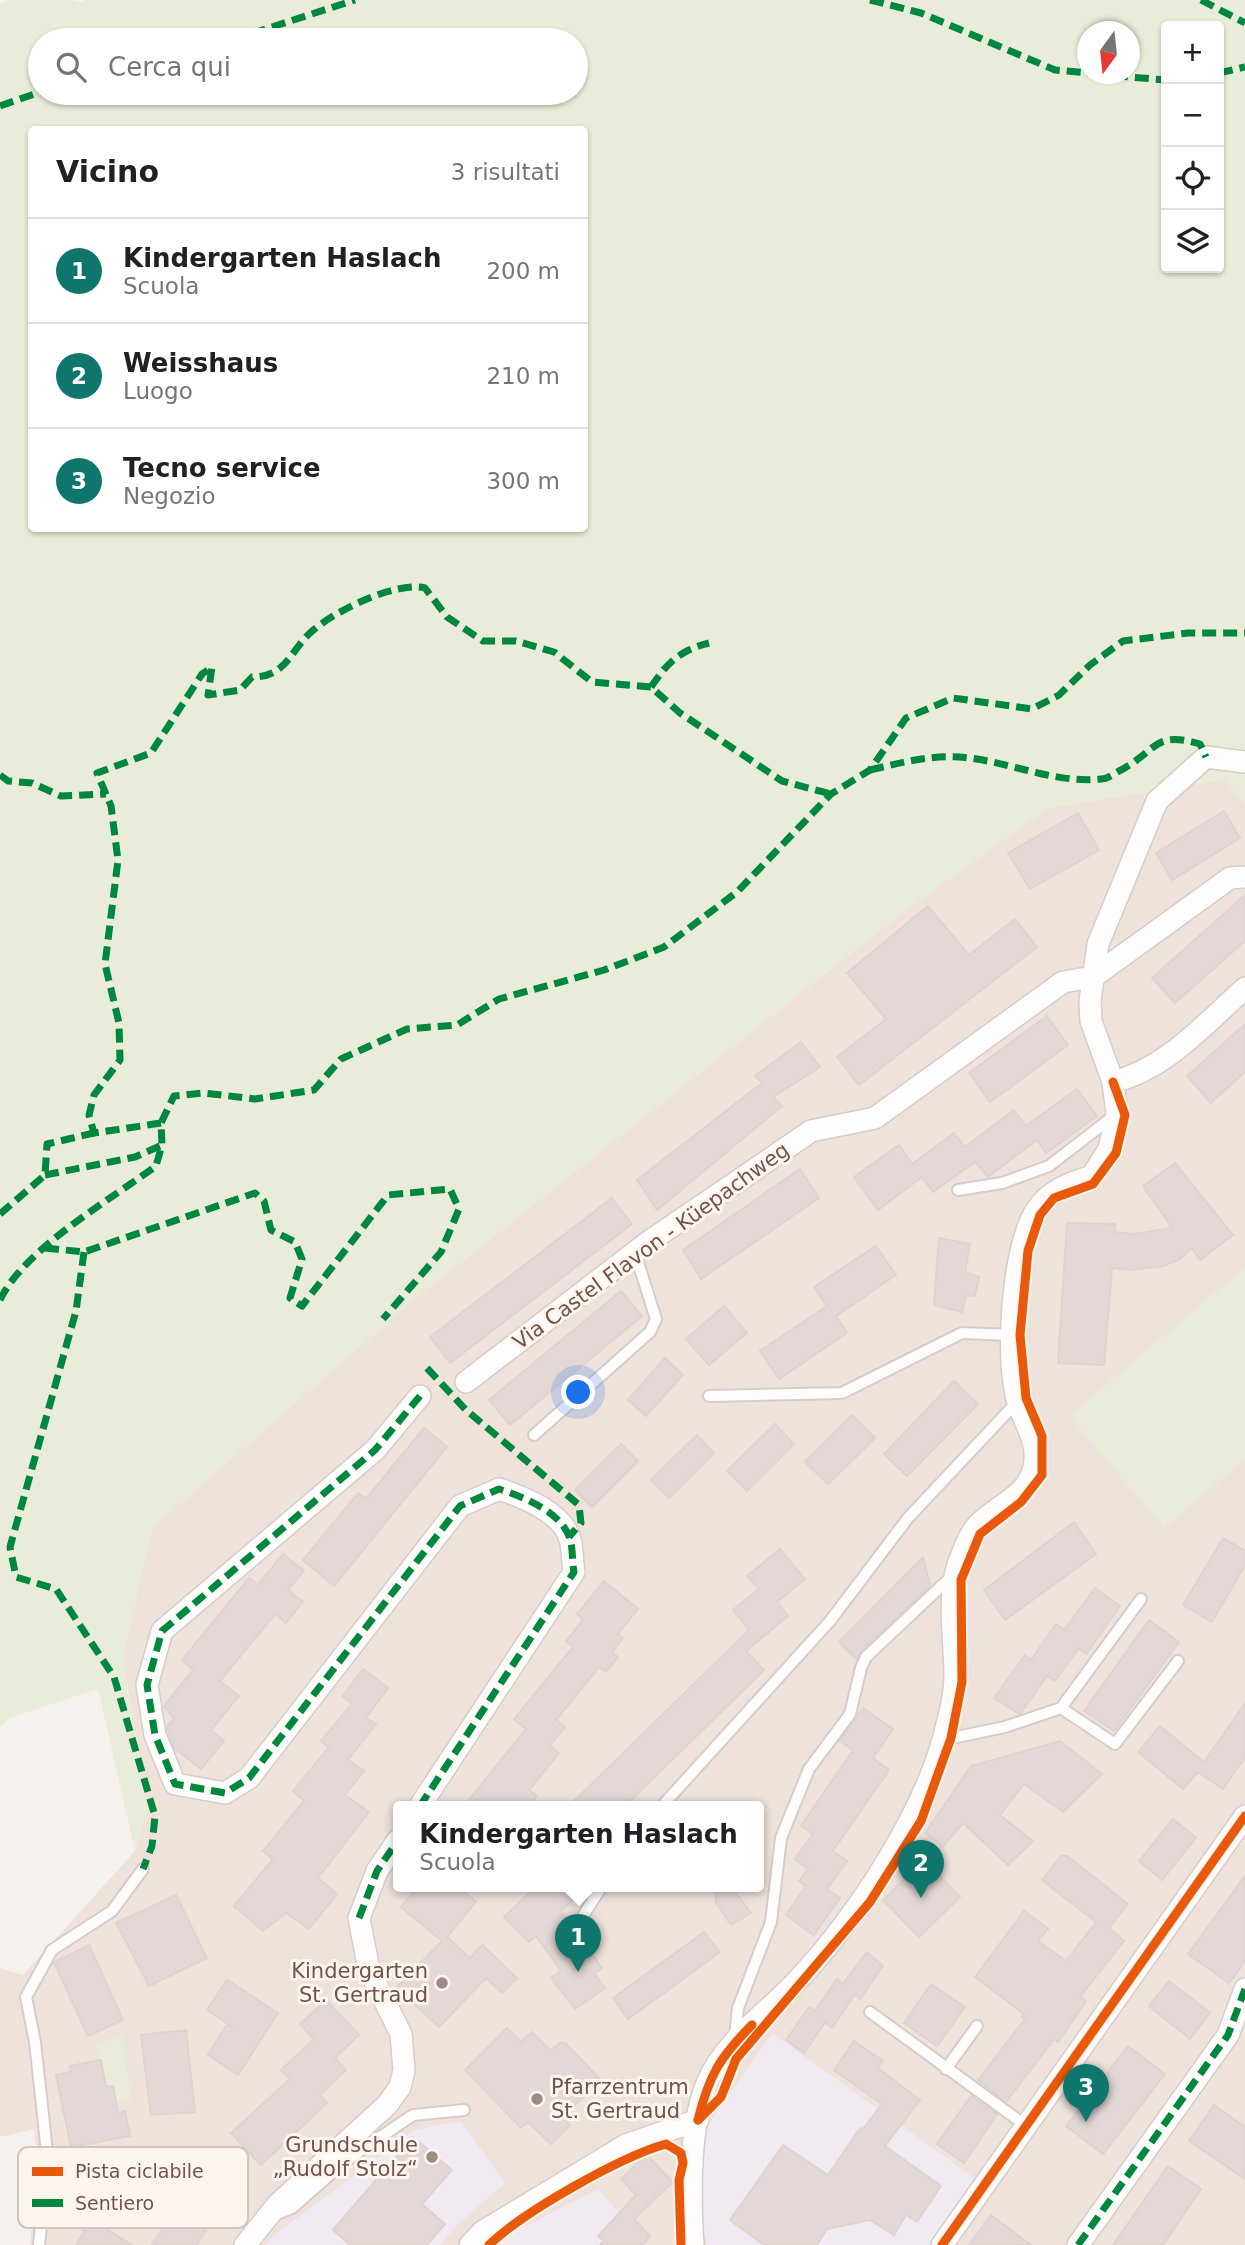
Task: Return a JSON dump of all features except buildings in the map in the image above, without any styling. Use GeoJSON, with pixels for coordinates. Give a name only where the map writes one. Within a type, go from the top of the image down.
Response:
{"type":"FeatureCollection","features":[{"type":"Feature","properties":{"kind":"street"},"geometry":{"type":"LineString","coordinates":[[693,2245],[691,2211],[698,2120],[708,2081],[735,2042],[799,1979],[864,1897],[912,1818],[942,1740],[956,1681],[956,1572],[975,1528],[1018,1493],[1034,1469],[1034,1437],[1017,1402],[1011,1335],[1021,1248],[1035,1212],[1049,1195],[1070,1183],[1092,1176],[1109,1149],[1117,1114],[1113,1082],[1091,1021],[1098,944],[1157,801],[1206,757],[1245,762]]}},
{"type":"Feature","properties":{"kind":"street"},"geometry":{"type":"LineString","coordinates":[[1093,977],[1230,878],[1245,877]]}},
{"type":"Feature","properties":{"kind":"street","name":"Via Castel Flavon - Küepachweg"},"geometry":{"type":"LineString","coordinates":[[466,1382],[635,1253],[811,1130],[875,1118],[1063,982],[1093,977]]}},
{"type":"Feature","properties":{"kind":"street"},"geometry":{"type":"LineString","coordinates":[[1113,1082],[1126,1079],[1171,1054],[1245,988]]}},
{"type":"Feature","properties":{"kind":"street"},"geometry":{"type":"LineString","coordinates":[[420,1396],[375,1450],[162,1631],[147,1685],[155,1735],[175,1784],[225,1793],[250,1777],[460,1506],[499,1489],[517,1495],[545,1508],[569,1537],[573,1572],[424,1801]]}},
{"type":"Feature","properties":{"kind":"street"},"geometry":{"type":"LineString","coordinates":[[942,2245],[1245,1816]]}},
{"type":"Feature","properties":{"kind":"street"},"geometry":{"type":"LineString","coordinates":[[245,2245],[274,2209],[387,2105],[400,2087],[404,2070],[401,2034],[369,1970],[359,1918],[377,1871],[393,1847]]}},
{"type":"Feature","properties":{"kind":"street"},"geometry":{"type":"LineString","coordinates":[[1078,2245],[1228,2035],[1245,1989]]}},
{"type":"Feature","properties":{"kind":"street"},"geometry":{"type":"LineString","coordinates":[[470,2245],[482,2232],[514,2211],[626,2146],[698,2120]]}},
{"type":"Feature","properties":{"kind":"lane"},"geometry":{"type":"LineString","coordinates":[[958,1190],[1002,1182],[1049,1166],[1117,1114]]}},
{"type":"Feature","properties":{"kind":"lane"},"geometry":{"type":"LineString","coordinates":[[534,1435],[650,1332],[656,1319],[635,1253]]}},
{"type":"Feature","properties":{"kind":"lane"},"geometry":{"type":"LineString","coordinates":[[709,1396],[842,1393],[962,1333],[1011,1335]]}},
{"type":"Feature","properties":{"kind":"lane"},"geometry":{"type":"LineString","coordinates":[[667,1801],[830,1621],[908,1518],[1017,1402]]}},
{"type":"Feature","properties":{"kind":"lane"},"geometry":{"type":"LineString","coordinates":[[735,2042],[738,2008],[771,1922],[781,1838],[809,1769],[850,1714],[866,1657],[956,1572]]}},
{"type":"Feature","properties":{"kind":"lane"},"geometry":{"type":"LineString","coordinates":[[942,1740],[1005,1727],[1061,1708],[1141,1599]]}},
{"type":"Feature","properties":{"kind":"lane"},"geometry":{"type":"LineString","coordinates":[[1061,1708],[1115,1744],[1178,1661]]}},
{"type":"Feature","properties":{"kind":"lane"},"geometry":{"type":"LineString","coordinates":[[46,2147],[35,2042],[26,1997],[52,1950],[112,1911],[143,1869]]}},
{"type":"Feature","properties":{"kind":"lane"},"geometry":{"type":"LineString","coordinates":[[583,1916],[598,1892]]}},
{"type":"Feature","properties":{"kind":"lane"},"geometry":{"type":"LineString","coordinates":[[870,2012],[1025,2125]]}},
{"type":"Feature","properties":{"kind":"lane"},"geometry":{"type":"LineString","coordinates":[[946,2069],[977,2026]]}},
{"type":"Feature","properties":{"kind":"lane"},"geometry":{"type":"LineString","coordinates":[[274,2209],[279,2213],[292,2208],[348,2159],[413,2115],[464,2110]]}},
{"type":"Feature","properties":{"kind":"shaded area"},"geometry":{"type":"Polygon","coordinates":[[[1225,779],[1245,804],[1245,2245],[30,2245],[32,2228],[248,2228],[248,2147],[36,2147],[34,2129],[0,2137],[0,1968],[23,1975],[135,1851],[148,1808],[123,1658],[152,1528],[412,1301],[903,912],[1048,808],[1225,779]]]}},
{"type":"Feature","properties":{"kind":"shaded area"},"geometry":{"type":"Polygon","coordinates":[[[772,2033],[984,2185],[942,2245],[707,2245],[700,2213],[706,2128],[772,2033]]]}},
{"type":"Feature","properties":{"kind":"shaded area","name":"Grundschule „Rudolf Stolz“"},"geometry":{"type":"Polygon","coordinates":[[[461,2121],[505,2183],[456,2226],[440,2245],[265,2245],[273,2236],[414,2130],[461,2121]]]}},
{"type":"Feature","properties":{"kind":"shaded area"},"geometry":{"type":"Polygon","coordinates":[[[598,2189],[646,2245],[499,2245],[512,2233],[598,2189]]]}},
{"type":"Feature","properties":{"kind":"green space"},"geometry":{"type":"Polygon","coordinates":[[[9,0],[70,0],[84,3],[85,0],[1245,0],[1245,804],[1224,779],[1048,808],[903,912],[412,1301],[152,1528],[123,1658],[148,1809],[135,1851],[98,1689],[9,1718],[0,1727],[0,4],[9,0]]]}},
{"type":"Feature","properties":{"kind":"green space"},"geometry":{"type":"Polygon","coordinates":[[[1245,1267],[1245,1460],[1164,1528],[1069,1416],[1245,1267]]]}},
{"type":"Feature","properties":{"kind":"green space"},"geometry":{"type":"Polygon","coordinates":[[[122,2034],[131,2099],[116,2101],[113,2087],[106,2087],[101,2060],[94,2046],[122,2034]]]}},
{"type":"Feature","properties":{"kind":"marked path"},"geometry":{"type":"LineString","coordinates":[[269,28],[355,0]]}},
{"type":"Feature","properties":{"kind":"marked path"},"geometry":{"type":"LineString","coordinates":[[870,0],[921,13],[1055,70],[1077,72]]}},
{"type":"Feature","properties":{"kind":"marked path"},"geometry":{"type":"LineString","coordinates":[[1201,0],[1245,23]]}},
{"type":"Feature","properties":{"kind":"marked path"},"geometry":{"type":"LineString","coordinates":[[1224,72],[1245,67]]}},
{"type":"Feature","properties":{"kind":"marked path"},"geometry":{"type":"LineString","coordinates":[[1140,78],[1161,80]]}},
{"type":"Feature","properties":{"kind":"marked path"},"geometry":{"type":"LineString","coordinates":[[0,106],[28,96]]}},
{"type":"Feature","properties":{"kind":"marked path"},"geometry":{"type":"LineString","coordinates":[[161,1123],[94,1133],[89,1115],[94,1095],[120,1060],[119,1023],[105,964],[118,860],[111,806],[97,773],[151,753],[202,674],[212,667],[208,695],[240,690],[252,677],[263,676],[280,668],[310,633],[333,616],[364,600],[397,589],[425,588],[447,617],[483,641],[516,641],[554,652],[592,682],[651,687],[680,713],[782,781],[831,794]]}},
{"type":"Feature","properties":{"kind":"marked path"},"geometry":{"type":"LineString","coordinates":[[0,1300],[28,1262],[48,1244],[156,1166],[162,1145],[161,1123],[174,1096],[204,1093],[255,1099],[314,1090],[341,1059],[407,1029],[457,1025],[499,999],[604,970],[664,947],[737,892],[831,794],[870,770],[906,718],[953,698],[1032,709],[1059,695],[1090,665],[1123,641],[1188,633],[1245,633]]}},
{"type":"Feature","properties":{"kind":"marked path"},"geometry":{"type":"LineString","coordinates":[[651,687],[675,659],[690,649],[709,643]]}},
{"type":"Feature","properties":{"kind":"marked path"},"geometry":{"type":"LineString","coordinates":[[870,770],[926,758],[959,757],[1065,778],[1104,779],[1133,763],[1157,745],[1173,739],[1200,744],[1206,757]]}},
{"type":"Feature","properties":{"kind":"marked path"},"geometry":{"type":"LineString","coordinates":[[0,775],[8,781],[32,783],[61,796],[106,794]]}},
{"type":"Feature","properties":{"kind":"marked path"},"geometry":{"type":"LineString","coordinates":[[0,1214],[45,1175],[47,1144],[94,1133]]}},
{"type":"Feature","properties":{"kind":"marked path"},"geometry":{"type":"LineString","coordinates":[[45,1175],[135,1157],[162,1145]]}},
{"type":"Feature","properties":{"kind":"marked path"},"geometry":{"type":"LineString","coordinates":[[45,1248],[84,1252],[255,1193],[264,1201],[271,1230],[295,1242],[302,1259],[290,1298],[302,1306],[388,1195],[450,1189],[459,1209],[441,1252],[383,1319]]}},
{"type":"Feature","properties":{"kind":"marked path"},"geometry":{"type":"LineString","coordinates":[[84,1252],[76,1311],[10,1547],[16,1577],[56,1589],[114,1677],[155,1816],[152,1846],[143,1869]]}},
{"type":"Feature","properties":{"kind":"marked path"},"geometry":{"type":"LineString","coordinates":[[427,1368],[466,1410],[579,1505],[581,1523],[569,1537]]}},
{"type":"Feature","properties":{"kind":"marked path"},"geometry":{"type":"LineString","coordinates":[[420,1396],[375,1450],[162,1631],[147,1685],[155,1735],[175,1784],[225,1793],[249,1778],[460,1506],[499,1489],[519,1496],[550,1513],[566,1529],[571,1543],[574,1572],[423,1801]]}},
{"type":"Feature","properties":{"kind":"marked path"},"geometry":{"type":"LineString","coordinates":[[359,1918],[377,1871],[393,1847]]}},
{"type":"Feature","properties":{"kind":"marked path"},"geometry":{"type":"LineString","coordinates":[[1078,2245],[1228,2035],[1245,1989]]}},
{"type":"Feature","properties":{"kind":"cycle path"},"geometry":{"type":"LineString","coordinates":[[698,2120],[721,2097],[736,2059],[870,1902],[921,1821],[951,1738],[962,1682],[961,1580],[980,1534],[1021,1502],[1042,1475],[1042,1436],[1026,1398],[1020,1335],[1028,1251],[1040,1215],[1054,1198],[1093,1184],[1116,1153],[1125,1115],[1113,1082]]}},
{"type":"Feature","properties":{"kind":"cycle path"},"geometry":{"type":"LineString","coordinates":[[942,2245],[1245,1816]]}},
{"type":"Feature","properties":{"kind":"cycle path"},"geometry":{"type":"LineString","coordinates":[[698,2120],[717,2068],[752,2025]]}},
{"type":"Feature","properties":{"kind":"cycle path"},"geometry":{"type":"LineString","coordinates":[[489,2245],[525,2217],[573,2187],[624,2161],[666,2144],[681,2153],[683,2163],[679,2180],[681,2245]]}},
{"type":"Feature","properties":{"kind":"place","name":"Weisshaus"},"geometry":{"type":"Point","coordinates":[921,1898]}},
{"type":"Feature","properties":{"kind":"place","name":"Kindergarten Haslach"},"geometry":{"type":"Point","coordinates":[578,1972]}},
{"type":"Feature","properties":{"kind":"place","name":"Kindergarten St. Gertraud"},"geometry":{"type":"Point","coordinates":[442,1983]}},
{"type":"Feature","properties":{"kind":"place","name":"Pfarrzentrum St. Gertraud"},"geometry":{"type":"Point","coordinates":[537,2099]}},
{"type":"Feature","properties":{"kind":"place","name":"Tecno service"},"geometry":{"type":"Point","coordinates":[1086,2122]}},
{"type":"Feature","properties":{"kind":"place","name":"Grundschule „Rudolf Stolz“"},"geometry":{"type":"Point","coordinates":[432,2157]}}]}
